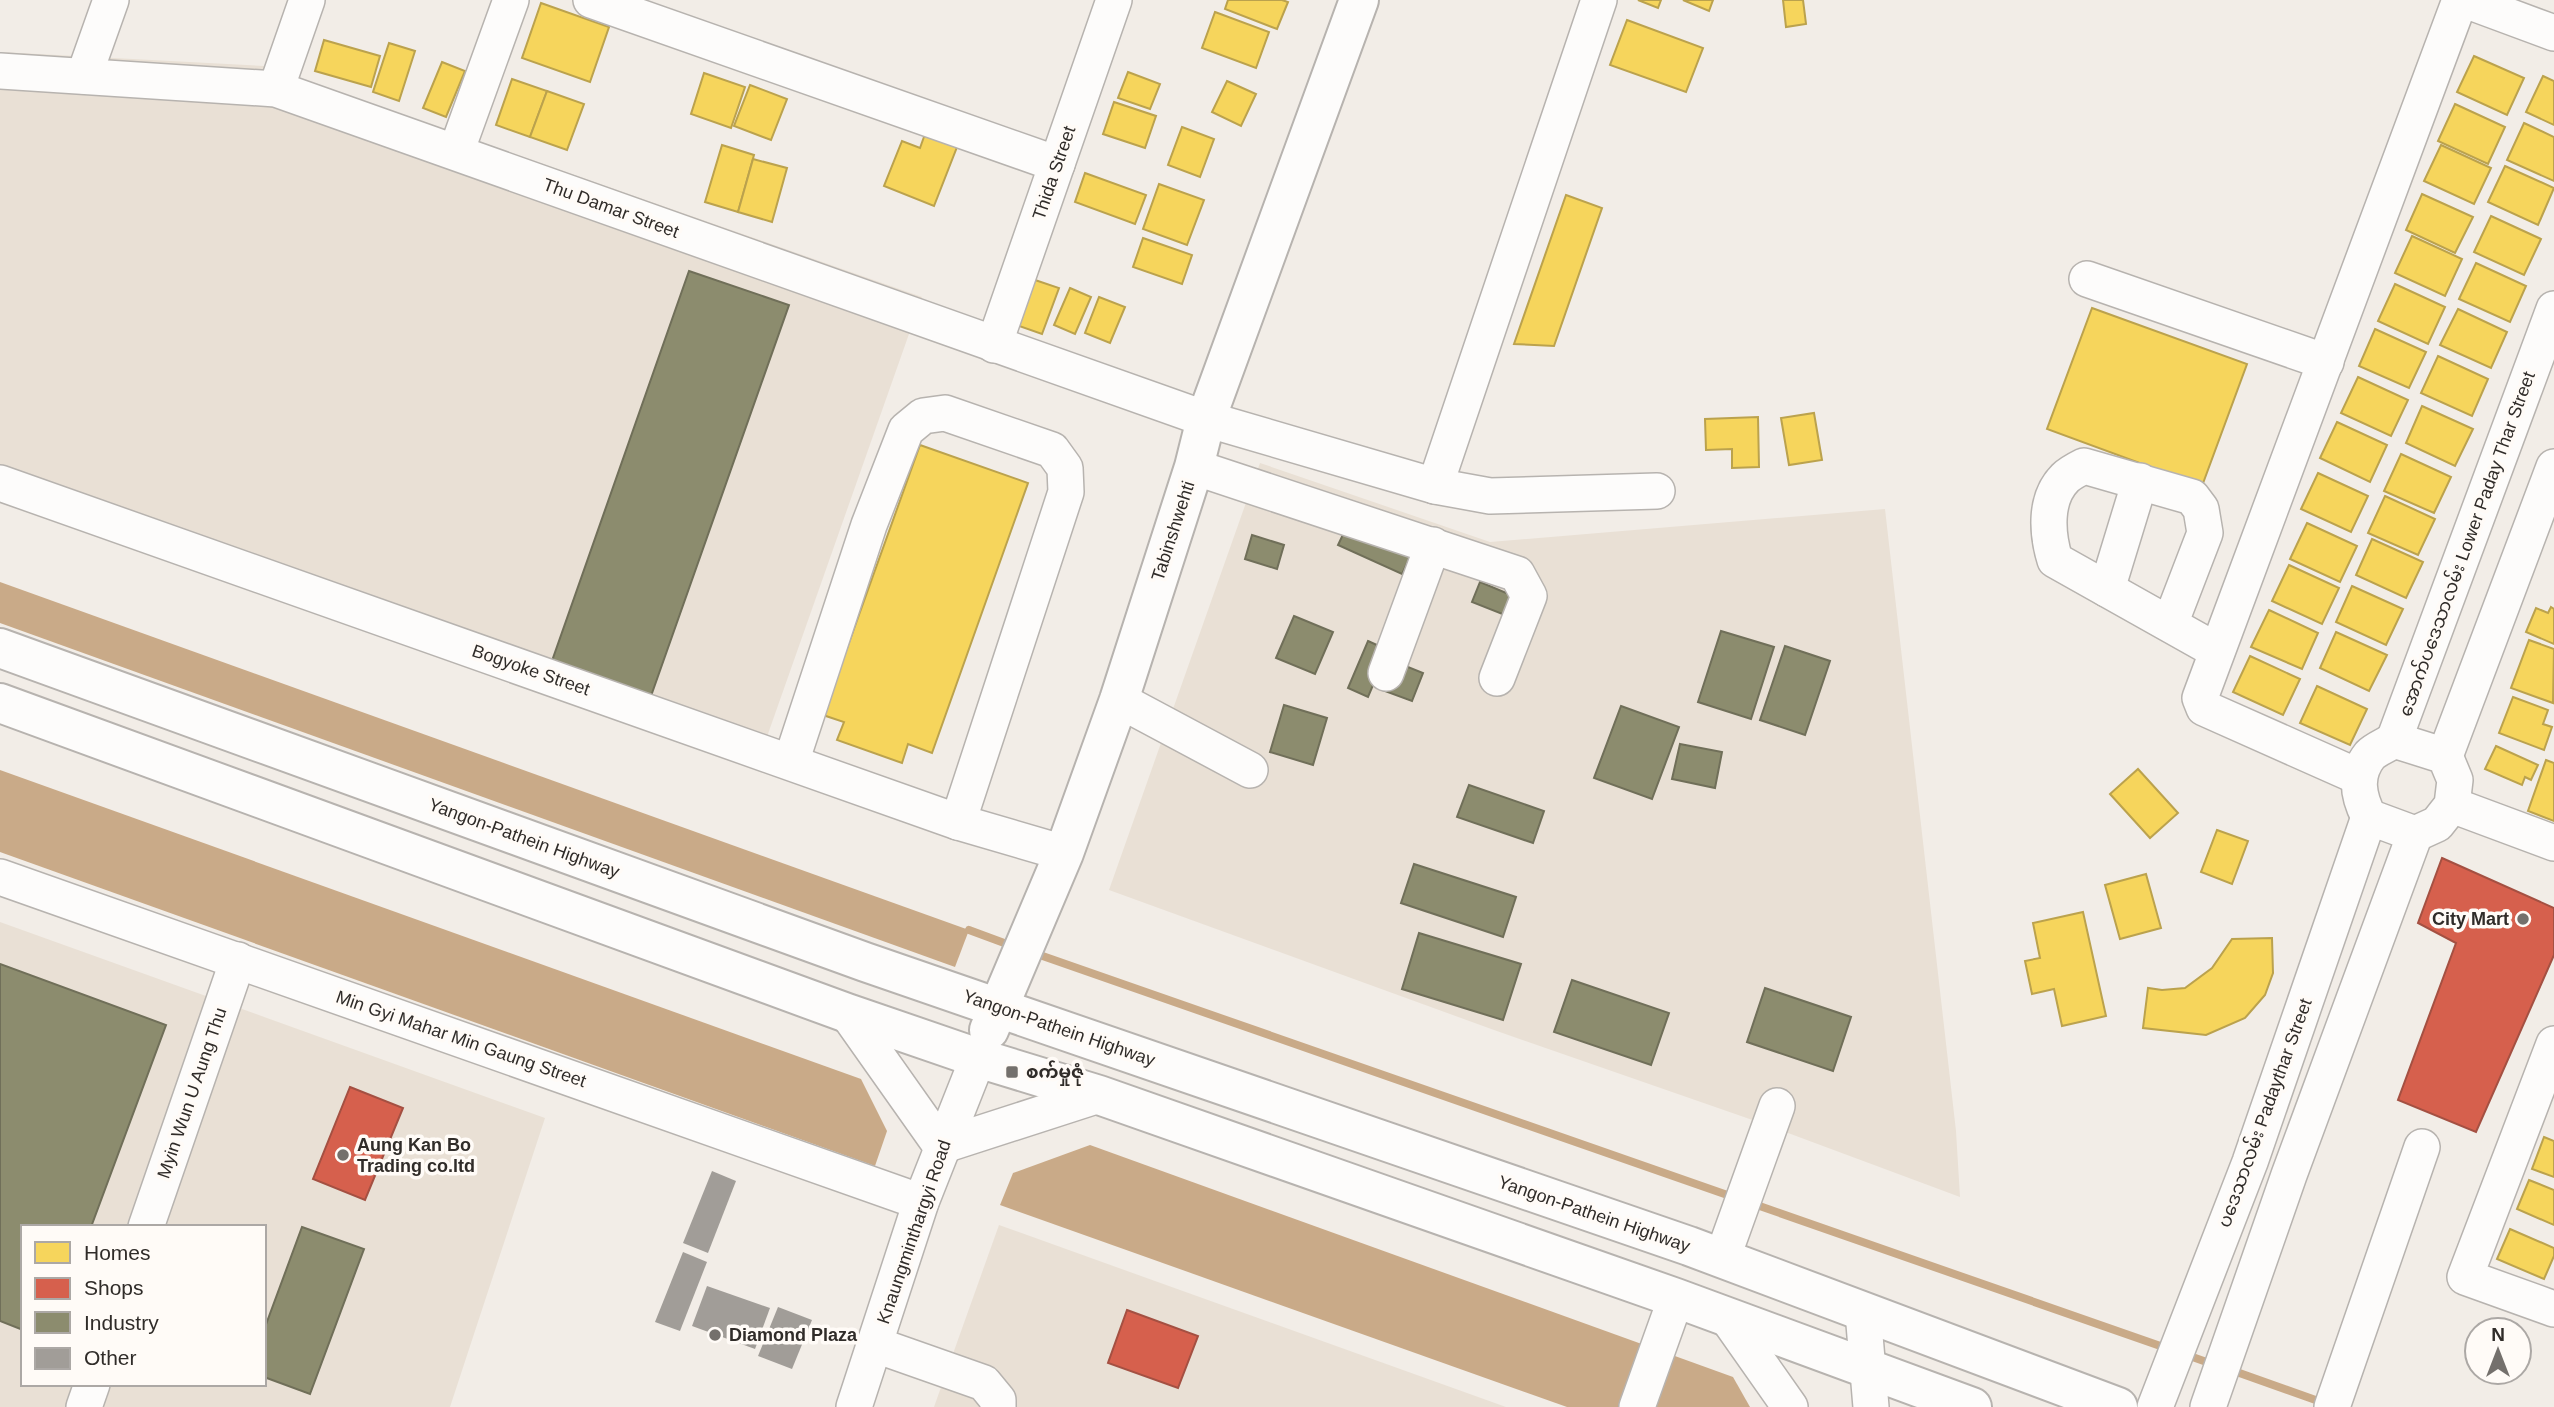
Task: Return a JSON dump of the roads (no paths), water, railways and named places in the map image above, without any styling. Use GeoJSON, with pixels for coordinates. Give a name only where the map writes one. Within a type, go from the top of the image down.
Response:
{"type":"FeatureCollection","features":[{"type":"Feature","properties":{"kind":"main road","name":"Tabinshwehti"},"geometry":{"type":"LineString","coordinates":[[978,1058],[1064,853],[1119,700],[1194,467],[1206,419],[1359,0]]}},
{"type":"Feature","properties":{"kind":"main road","name":"Yangon-Pathein Highway"},"geometry":{"type":"LineString","coordinates":[[0,648],[864,962],[1722,1259],[2118,1407]]}},
{"type":"Feature","properties":{"kind":"main road"},"geometry":{"type":"LineString","coordinates":[[0,703],[847,1013],[978,1058],[1099,1095],[1676,1298],[1972,1407]]}},
{"type":"Feature","properties":{"kind":"street"},"geometry":{"type":"LineString","coordinates":[[84,76],[111,0]]}},
{"type":"Feature","properties":{"kind":"street"},"geometry":{"type":"LineString","coordinates":[[276,89],[307,0]]}},
{"type":"Feature","properties":{"kind":"street"},"geometry":{"type":"LineString","coordinates":[[456,152],[510,0]]}},
{"type":"Feature","properties":{"kind":"street"},"geometry":{"type":"LineString","coordinates":[[591,0],[1057,164]]}},
{"type":"Feature","properties":{"kind":"street","name":"Thida Street"},"geometry":{"type":"LineString","coordinates":[[994,345],[1114,0]]}},
{"type":"Feature","properties":{"kind":"street"},"geometry":{"type":"LineString","coordinates":[[2359,778],[2204,708],[2200,698],[2463,0],[2554,33]]}},
{"type":"Feature","properties":{"kind":"street"},"geometry":{"type":"LineString","coordinates":[[1435,486],[1594,1]]}},
{"type":"Feature","properties":{"kind":"street","name":"Thu Damar Street"},"geometry":{"type":"LineString","coordinates":[[0,71],[276,89],[1206,419],[1435,486],[1490,496],[1657,491]]}},
{"type":"Feature","properties":{"kind":"street"},"geometry":{"type":"LineString","coordinates":[[2087,279],[2326,362]]}},
{"type":"Feature","properties":{"kind":"street","name":"အောက်ပဒေသာလမ်း Lower Paday Thar Street"},"geometry":{"type":"LineString","coordinates":[[2394,740],[2554,309]]}},
{"type":"Feature","properties":{"kind":"street"},"geometry":{"type":"LineString","coordinates":[[791,762],[869,525],[906,430],[923,416],[945,413],[1052,450],[1065,468],[1066,492],[958,822]]}},
{"type":"Feature","properties":{"kind":"street"},"geometry":{"type":"LineString","coordinates":[[2170,624],[2205,533],[2202,509],[2192,497],[2084,466],[2065,478],[2052,498],[2048,537],[2055,560],[2217,651]]}},
{"type":"Feature","properties":{"kind":"street"},"geometry":{"type":"LineString","coordinates":[[1194,467],[1517,574],[1529,596],[1497,678]]}},
{"type":"Feature","properties":{"kind":"street"},"geometry":{"type":"LineString","coordinates":[[2445,757],[2394,740],[2371,754],[2359,778],[2360,798],[2369,817],[2415,834],[2437,824],[2452,805],[2455,780],[2445,757],[2554,467]]}},
{"type":"Feature","properties":{"kind":"street"},"geometry":{"type":"LineString","coordinates":[[2107,589],[2140,481]]}},
{"type":"Feature","properties":{"kind":"street","name":"Bogyoke Street"},"geometry":{"type":"LineString","coordinates":[[0,483],[958,822],[1064,853]]}},
{"type":"Feature","properties":{"kind":"street"},"geometry":{"type":"LineString","coordinates":[[1386,674],[1433,545]]}},
{"type":"Feature","properties":{"kind":"street"},"geometry":{"type":"LineString","coordinates":[[1119,700],[1250,770]]}},
{"type":"Feature","properties":{"kind":"street"},"geometry":{"type":"LineString","coordinates":[[2452,805],[2554,843]]}},
{"type":"Feature","properties":{"kind":"street","name":"ပဒေသာလမ်း Padaythar Street"},"geometry":{"type":"LineString","coordinates":[[2155,1407],[2250,1162],[2369,817]]}},
{"type":"Feature","properties":{"kind":"street"},"geometry":{"type":"LineString","coordinates":[[2208,1407],[2294,1162],[2415,834]]}},
{"type":"Feature","properties":{"kind":"street","name":"Min Gyi Mahar Min Gaung Street"},"geometry":{"type":"LineString","coordinates":[[0,877],[921,1202]]}},
{"type":"Feature","properties":{"kind":"street","name":"Myin Wun U Aung Thu"},"geometry":{"type":"LineString","coordinates":[[147,1225],[238,960]]}},
{"type":"Feature","properties":{"kind":"street"},"geometry":{"type":"LineString","coordinates":[[847,1013],[942,1146],[1099,1095]]}},
{"type":"Feature","properties":{"kind":"street"},"geometry":{"type":"LineString","coordinates":[[2554,1044],[2465,1277],[2554,1309]]}},
{"type":"Feature","properties":{"kind":"street","name":"Knaungminthargyi Road"},"geometry":{"type":"LineString","coordinates":[[854,1407],[921,1202],[978,1058]]}},
{"type":"Feature","properties":{"kind":"street"},"geometry":{"type":"LineString","coordinates":[[1722,1259],[1777,1106]]}},
{"type":"Feature","properties":{"kind":"street"},"geometry":{"type":"LineString","coordinates":[[2332,1407],[2422,1147]]}},
{"type":"Feature","properties":{"kind":"street"},"geometry":{"type":"LineString","coordinates":[[1637,1407],[1676,1298]]}},
{"type":"Feature","properties":{"kind":"street"},"geometry":{"type":"LineString","coordinates":[[1863,1312],[1871,1407]]}},
{"type":"Feature","properties":{"kind":"street"},"geometry":{"type":"LineString","coordinates":[[1726,1316],[1790,1407]]}},
{"type":"Feature","properties":{"kind":"street"},"geometry":{"type":"LineString","coordinates":[[876,1345],[984,1383],[998,1400],[998,1407]]}},
{"type":"Feature","properties":{"kind":"street"},"geometry":{"type":"LineString","coordinates":[[84,1407],[91,1386]]}},
{"type":"Feature","properties":{"kind":"waterway"},"geometry":{"type":"LineString","coordinates":[[969,930],[1015,947]]}},
{"type":"Feature","properties":{"kind":"waterway"},"geometry":{"type":"LineString","coordinates":[[1034,953],[1736,1198]]}},
{"type":"Feature","properties":{"kind":"waterway"},"geometry":{"type":"LineString","coordinates":[[1751,1203],[2169,1349]]}},
{"type":"Feature","properties":{"kind":"waterway"},"geometry":{"type":"LineString","coordinates":[[2184,1354],[2215,1365]]}},
{"type":"Feature","properties":{"kind":"waterway"},"geometry":{"type":"LineString","coordinates":[[2231,1370],[2324,1403]]}},
{"type":"Feature","properties":{"kind":"place","name":"City Mart"},"geometry":{"type":"Point","coordinates":[2523,919]}},
{"type":"Feature","properties":{"kind":"place","name":"စက်မှုဇုံ"},"geometry":{"type":"Point","coordinates":[1012,1072]}},
{"type":"Feature","properties":{"kind":"place","name":"Aung Kan Bo Trading co.ltd"},"geometry":{"type":"Point","coordinates":[343,1155]}},
{"type":"Feature","properties":{"kind":"place","name":"Diamond Plaza"},"geometry":{"type":"Point","coordinates":[715,1335]}}]}
